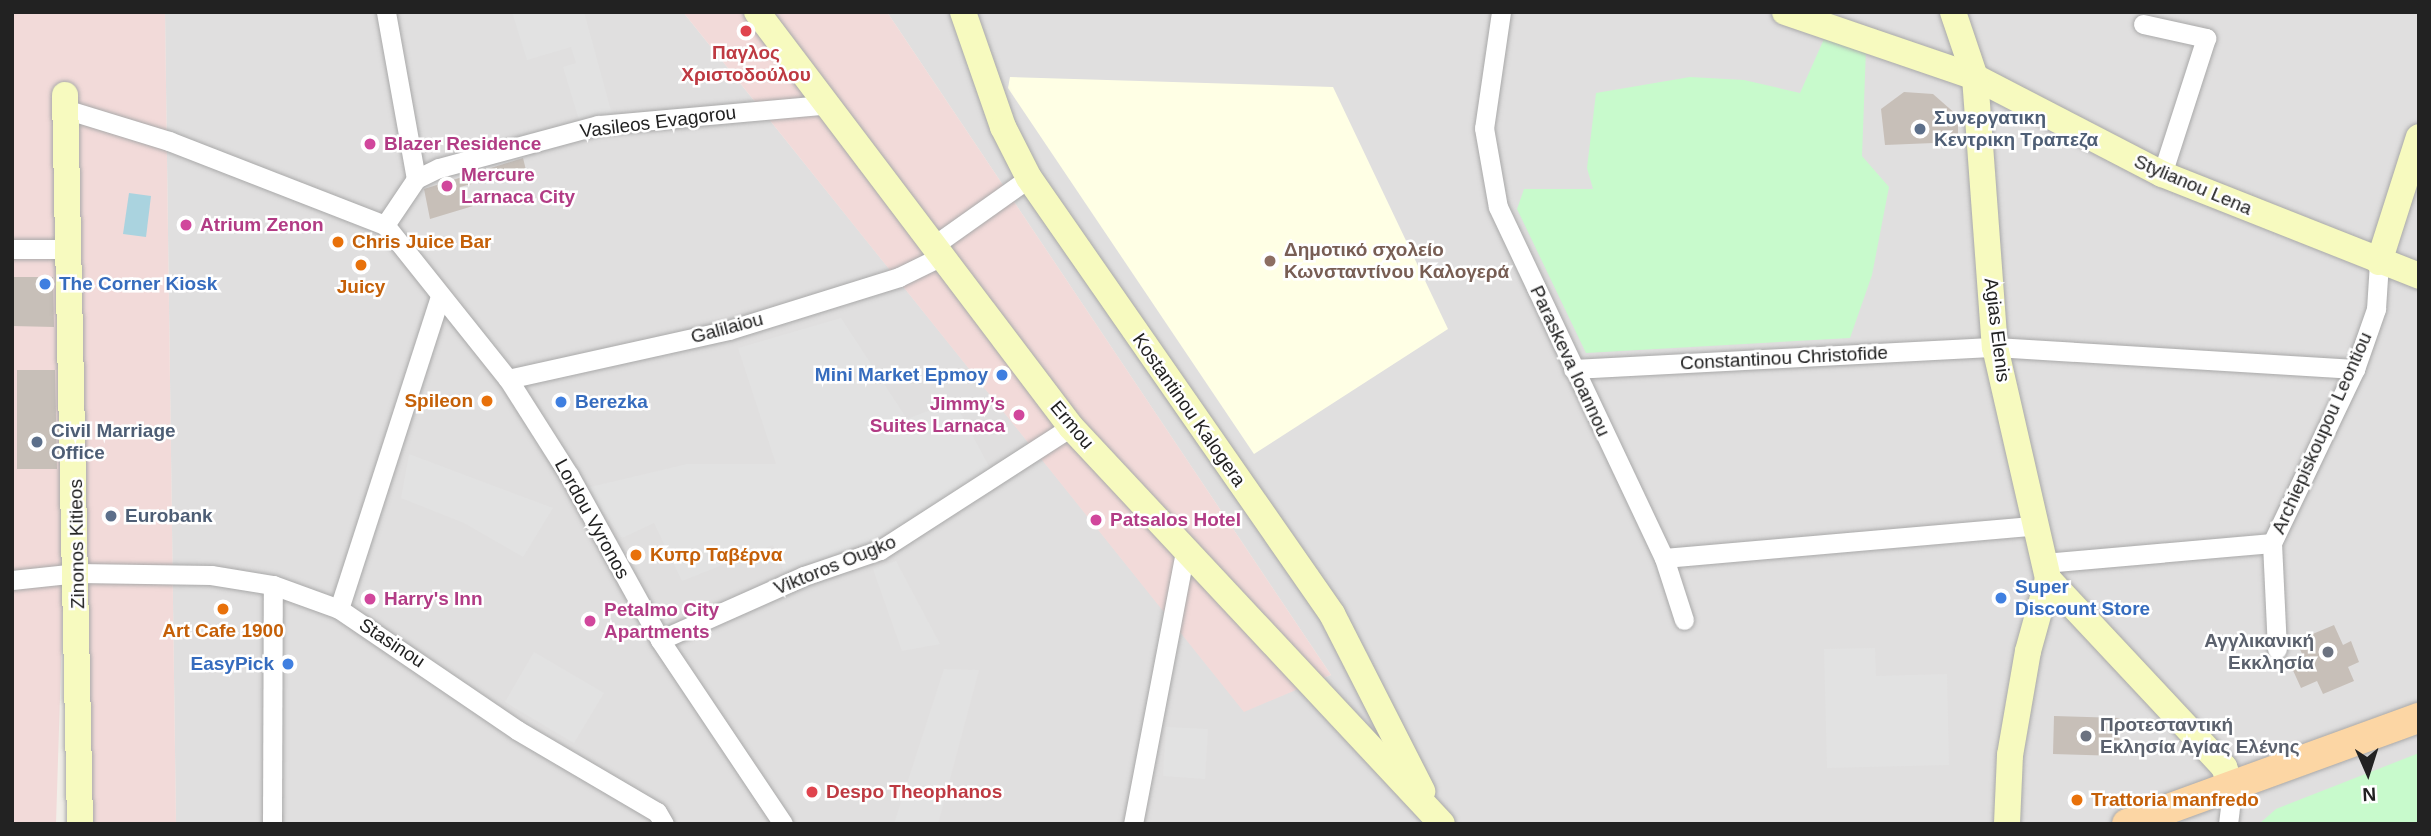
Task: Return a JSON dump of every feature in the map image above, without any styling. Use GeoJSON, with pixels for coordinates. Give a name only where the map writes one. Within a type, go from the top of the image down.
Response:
{"type":"FeatureCollection","features":[{"type":"Feature","properties":{"kind":"main road"},"geometry":{"type":"LineString","coordinates":[[2127,824],[2232,789],[2419,718]]}},
{"type":"Feature","properties":{"kind":"street"},"geometry":{"type":"LineString","coordinates":[[65,102],[385,225],[416,179],[386,12]]}},
{"type":"Feature","properties":{"kind":"street","name":"Ermou"},"geometry":{"type":"LineString","coordinates":[[757,12],[822,105],[1071,427],[1361,742],[1427,802]]}},
{"type":"Feature","properties":{"kind":"street","name":"Kostantinou Kalogera"},"geometry":{"type":"LineString","coordinates":[[963,12],[1003,127],[1029,178],[1332,614],[1388,719],[1427,802]]}},
{"type":"Feature","properties":{"kind":"street","name":"Paraskeva Ioannou"},"geometry":{"type":"LineString","coordinates":[[1501,12],[1484,128],[1498,206],[1664,558],[1684,620]]}},
{"type":"Feature","properties":{"kind":"street","name":"Stylianou Lena"},"geometry":{"type":"LineString","coordinates":[[1785,12],[1975,77],[2162,174],[2419,276]]}},
{"type":"Feature","properties":{"kind":"street","name":"Agias Elenis"},"geometry":{"type":"LineString","coordinates":[[1952,12],[1975,77],[1995,347],[2032,526],[2046,571],[2224,767],[2232,789]]}},
{"type":"Feature","properties":{"kind":"street"},"geometry":{"type":"LineString","coordinates":[[2143,24],[2206,38],[2162,174]]}},
{"type":"Feature","properties":{"kind":"street","name":"Zinonos Kitieos"},"geometry":{"type":"LineString","coordinates":[[65,102],[78,573],[80,824]]}},
{"type":"Feature","properties":{"kind":"street","name":"Vasileos Evagorou"},"geometry":{"type":"LineString","coordinates":[[416,179],[439,168],[598,125],[822,105]]}},
{"type":"Feature","properties":{"kind":"street"},"geometry":{"type":"LineString","coordinates":[[2379,262],[2419,137]]}},
{"type":"Feature","properties":{"kind":"street","name":"Galilaiou"},"geometry":{"type":"LineString","coordinates":[[508,379],[729,330],[899,277],[937,251],[1029,178]]}},
{"type":"Feature","properties":{"kind":"street","name":"Lordou Vyronos"},"geometry":{"type":"LineString","coordinates":[[385,225],[508,379],[569,475],[660,640],[783,824]]}},
{"type":"Feature","properties":{"kind":"street"},"geometry":{"type":"LineString","coordinates":[[12,249],[69,248]]}},
{"type":"Feature","properties":{"kind":"street","name":"Archiepiskoupou Leontiou"},"geometry":{"type":"LineString","coordinates":[[2046,571],[2272,543],[2355,369],[2376,309],[2379,262]]}},
{"type":"Feature","properties":{"kind":"street"},"geometry":{"type":"LineString","coordinates":[[339,609],[440,297]]}},
{"type":"Feature","properties":{"kind":"street","name":"Constantinou Christofide"},"geometry":{"type":"LineString","coordinates":[[1573,369],[1995,347],[2355,369]]}},
{"type":"Feature","properties":{"kind":"street","name":"Viktoros Ougko"},"geometry":{"type":"LineString","coordinates":[[660,640],[804,576],[880,551],[1071,427]]}},
{"type":"Feature","properties":{"kind":"street"},"geometry":{"type":"LineString","coordinates":[[1664,558],[2032,526]]}},
{"type":"Feature","properties":{"kind":"street"},"geometry":{"type":"LineString","coordinates":[[2272,543],[2277,649]]}},
{"type":"Feature","properties":{"kind":"street"},"geometry":{"type":"LineString","coordinates":[[1133,824],[1185,552]]}},
{"type":"Feature","properties":{"kind":"street"},"geometry":{"type":"LineString","coordinates":[[2007,824],[2010,755],[2028,651],[2046,571]]}},
{"type":"Feature","properties":{"kind":"street","name":"Stasinou"},"geometry":{"type":"LineString","coordinates":[[12,580],[78,573],[211,575],[273,585],[339,609],[528,737],[657,812],[664,824]]}},
{"type":"Feature","properties":{"kind":"street"},"geometry":{"type":"LineString","coordinates":[[272,824],[273,585]]}},
{"type":"Feature","properties":{"kind":"street"},"geometry":{"type":"LineString","coordinates":[[1361,742],[1388,719]]}},
{"type":"Feature","properties":{"kind":"street"},"geometry":{"type":"LineString","coordinates":[[2228,824],[2232,789]]}},
{"type":"Feature","properties":{"kind":"street"},"geometry":{"type":"LineString","coordinates":[[1427,802],[1442,824]]}},
{"type":"Feature","properties":{"kind":"shaded area"},"geometry":{"type":"Polygon","coordinates":[[[12,12],[165,12],[176,824],[85,824],[64,569],[56,824],[12,824],[12,12]]]}},
{"type":"Feature","properties":{"kind":"shaded area"},"geometry":{"type":"Polygon","coordinates":[[[165,12],[683,12],[1244,711],[1331,675],[887,12],[2419,12],[2419,824],[176,824],[165,12]]]}},
{"type":"Feature","properties":{"kind":"shaded area"},"geometry":{"type":"Polygon","coordinates":[[[512,12],[584,12],[613,118],[580,123],[563,67],[576,63],[571,47],[527,60],[512,12]]]}},
{"type":"Feature","properties":{"kind":"shaded area"},"geometry":{"type":"Polygon","coordinates":[[[683,12],[887,12],[1331,675],[1244,712],[683,12]]]}},
{"type":"Feature","properties":{"kind":"shaded area","name":"Δημοτικό σχολείο Κωνσταντίνου Καλογερά"},"geometry":{"type":"Polygon","coordinates":[[[1010,77],[1333,87],[1448,329],[1254,454],[1008,88],[1010,77]]]}},
{"type":"Feature","properties":{"kind":"shaded area"},"geometry":{"type":"Polygon","coordinates":[[[841,318],[907,419],[954,401],[992,472],[875,540],[784,572],[773,545],[682,581],[654,523],[622,538],[586,488],[687,464],[776,464],[738,348],[841,318]]]}},
{"type":"Feature","properties":{"kind":"shaded area"},"geometry":{"type":"Polygon","coordinates":[[[409,454],[553,508],[523,557],[464,523],[401,498],[409,454]]]}},
{"type":"Feature","properties":{"kind":"shaded area"},"geometry":{"type":"Polygon","coordinates":[[[896,561],[940,644],[902,651],[873,569],[896,561]]]}},
{"type":"Feature","properties":{"kind":"shaded area"},"geometry":{"type":"Polygon","coordinates":[[[1875,648],[1876,676],[1947,674],[1949,765],[1827,768],[1824,649],[1875,648]]]}},
{"type":"Feature","properties":{"kind":"shaded area"},"geometry":{"type":"Polygon","coordinates":[[[534,652],[604,693],[574,743],[505,702],[534,652]]]}},
{"type":"Feature","properties":{"kind":"shaded area"},"geometry":{"type":"Polygon","coordinates":[[[944,669],[979,670],[938,824],[894,824],[944,669]]]}},
{"type":"Feature","properties":{"kind":"shaded area"},"geometry":{"type":"Polygon","coordinates":[[[1166,727],[1208,729],[1205,779],[1163,776],[1166,727]]]}},
{"type":"Feature","properties":{"kind":"green space"},"geometry":{"type":"Polygon","coordinates":[[[1824,39],[1866,49],[1862,156],[1889,187],[1872,275],[1850,338],[1586,353],[1517,209],[1524,189],[1593,189],[1587,168],[1596,93],[1690,77],[1744,80],[1800,93],[1824,39]]]}},
{"type":"Feature","properties":{"kind":"green space"},"geometry":{"type":"Polygon","coordinates":[[[2419,753],[2419,824],[2259,824],[2276,809],[2419,753]]]}},
{"type":"Feature","properties":{"kind":"water"},"geometry":{"type":"Polygon","coordinates":[[[129,193],[151,196],[146,237],[123,234],[129,193]]]}},
{"type":"Feature","properties":{"kind":"building","name":"Συνεργατικη Κεντρικη Τραπεζα"},"geometry":{"type":"Polygon","coordinates":[[[1904,92],[1933,94],[1958,116],[1958,142],[1885,145],[1881,109],[1904,92]]]}},
{"type":"Feature","properties":{"kind":"building","name":"Mercure Larnaca City"},"geometry":{"type":"Polygon","coordinates":[[[523,158],[526,170],[460,187],[473,206],[430,219],[424,189],[523,158]]]}},
{"type":"Feature","properties":{"kind":"building"},"geometry":{"type":"Polygon","coordinates":[[[12,277],[53,277],[54,327],[12,326],[12,277]]]}},
{"type":"Feature","properties":{"kind":"building","name":"Civil Marriage Office"},"geometry":{"type":"Polygon","coordinates":[[[17,370],[55,370],[57,469],[17,469],[17,370]]]}},
{"type":"Feature","properties":{"kind":"building","name":"Αγγλικανική Εκκλησία"},"geometry":{"type":"Polygon","coordinates":[[[2334,625],[2343,645],[2351,641],[2359,662],[2348,667],[2354,681],[2323,694],[2317,681],[2301,688],[2291,666],[2305,660],[2296,641],[2334,625]]]}},
{"type":"Feature","properties":{"kind":"building","name":"Προτεσταντική Εκλησία Αγίας Ελένης"},"geometry":{"type":"Polygon","coordinates":[[[2054,716],[2120,718],[2119,756],[2053,754],[2054,716]]]}},
{"type":"Feature","properties":{"kind":"place","name":"Παγλος Χριστοδούλου"},"geometry":{"type":"Point","coordinates":[746,31]}},
{"type":"Feature","properties":{"kind":"place","name":"Συνεργατικη Κεντρικη Τραπεζα"},"geometry":{"type":"Point","coordinates":[1920,129]}},
{"type":"Feature","properties":{"kind":"place","name":"Blazer Residence"},"geometry":{"type":"Point","coordinates":[370,144]}},
{"type":"Feature","properties":{"kind":"place","name":"Mercure Larnaca City"},"geometry":{"type":"Point","coordinates":[447,186]}},
{"type":"Feature","properties":{"kind":"place","name":"Atrium Zenon"},"geometry":{"type":"Point","coordinates":[186,225]}},
{"type":"Feature","properties":{"kind":"place","name":"Chris Juice Bar"},"geometry":{"type":"Point","coordinates":[338,242]}},
{"type":"Feature","properties":{"kind":"place","name":"Δημοτικό σχολείο Κωνσταντίνου Καλογερά"},"geometry":{"type":"Point","coordinates":[1270,261]}},
{"type":"Feature","properties":{"kind":"place","name":"Juicy"},"geometry":{"type":"Point","coordinates":[361,265]}},
{"type":"Feature","properties":{"kind":"place","name":"The Corner Kiosk"},"geometry":{"type":"Point","coordinates":[45,284]}},
{"type":"Feature","properties":{"kind":"place","name":"Mini Market Epmoy"},"geometry":{"type":"Point","coordinates":[1002,375]}},
{"type":"Feature","properties":{"kind":"place","name":"Spileon"},"geometry":{"type":"Point","coordinates":[487,401]}},
{"type":"Feature","properties":{"kind":"place","name":"Berezka"},"geometry":{"type":"Point","coordinates":[561,402]}},
{"type":"Feature","properties":{"kind":"place","name":"Jimmy’s Suites Larnaca"},"geometry":{"type":"Point","coordinates":[1019,415]}},
{"type":"Feature","properties":{"kind":"place","name":"Civil Marriage Office"},"geometry":{"type":"Point","coordinates":[37,442]}},
{"type":"Feature","properties":{"kind":"place","name":"Eurobank"},"geometry":{"type":"Point","coordinates":[111,516]}},
{"type":"Feature","properties":{"kind":"place","name":"Patsalos Hotel"},"geometry":{"type":"Point","coordinates":[1096,520]}},
{"type":"Feature","properties":{"kind":"place","name":"Κυπρ Ταβέρνα"},"geometry":{"type":"Point","coordinates":[636,555]}},
{"type":"Feature","properties":{"kind":"place","name":"Super Discount Store"},"geometry":{"type":"Point","coordinates":[2001,598]}},
{"type":"Feature","properties":{"kind":"place","name":"Harry's Inn"},"geometry":{"type":"Point","coordinates":[370,599]}},
{"type":"Feature","properties":{"kind":"place","name":"Art Cafe 1900"},"geometry":{"type":"Point","coordinates":[223,609]}},
{"type":"Feature","properties":{"kind":"place","name":"Petalmo City Apartments"},"geometry":{"type":"Point","coordinates":[590,621]}},
{"type":"Feature","properties":{"kind":"place","name":"Αγγλικανική Εκκλησία"},"geometry":{"type":"Point","coordinates":[2328,652]}},
{"type":"Feature","properties":{"kind":"place","name":"EasyPick"},"geometry":{"type":"Point","coordinates":[288,664]}},
{"type":"Feature","properties":{"kind":"place","name":"Προτεσταντική Εκλησία Αγίας Ελένης"},"geometry":{"type":"Point","coordinates":[2086,736]}},
{"type":"Feature","properties":{"kind":"place","name":"Despo Theophanos"},"geometry":{"type":"Point","coordinates":[812,792]}},
{"type":"Feature","properties":{"kind":"place","name":"Trattoria manfredo"},"geometry":{"type":"Point","coordinates":[2077,800]}}]}
